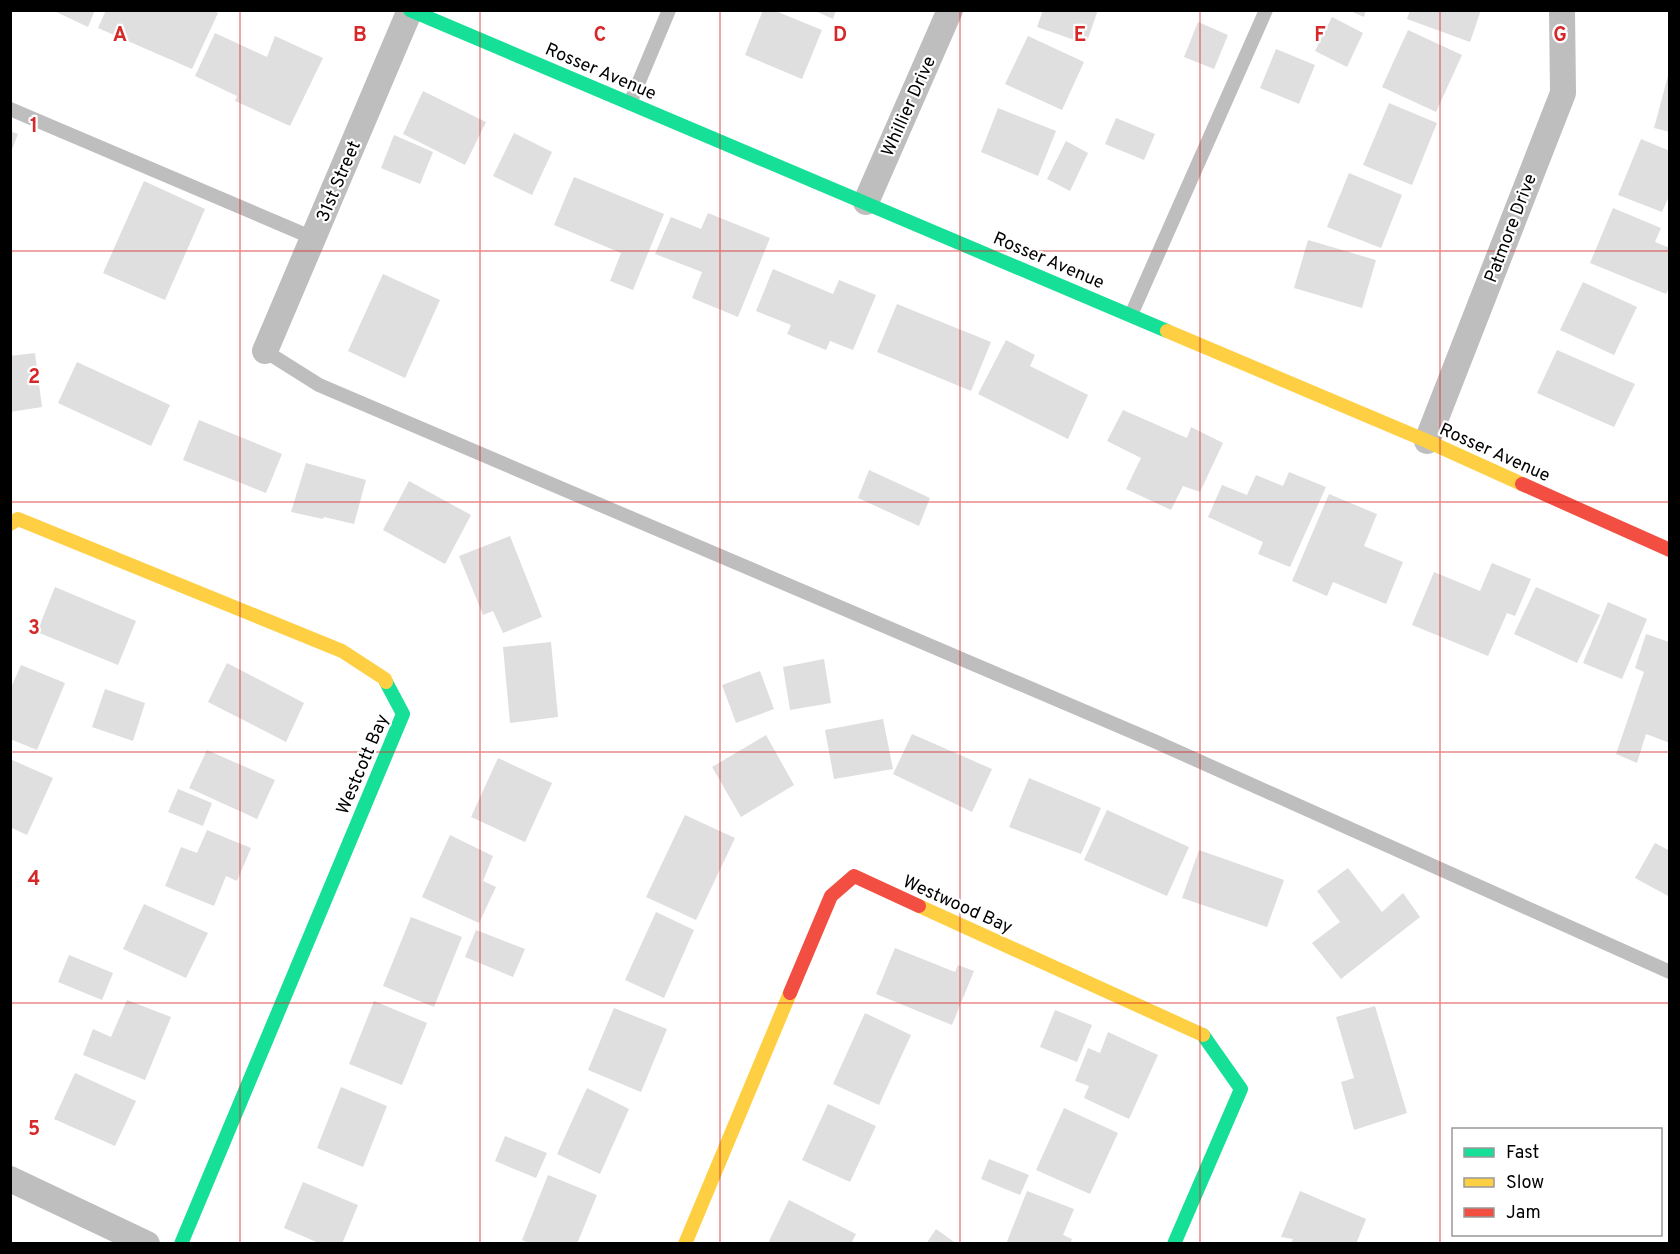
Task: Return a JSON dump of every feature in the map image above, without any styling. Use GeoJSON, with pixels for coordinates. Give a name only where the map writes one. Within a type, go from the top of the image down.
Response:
{"type":"FeatureCollection","features":[{"type":"Feature","properties":{"kind":"street","name":"Rosser Avenue"},"geometry":{"type":"LineString","coordinates":[[410,10],[1427,441],[1670,550]]}},
{"type":"Feature","properties":{"kind":"street","name":"31st Street"},"geometry":{"type":"LineString","coordinates":[[266,351],[410,10]]}},
{"type":"Feature","properties":{"kind":"street","name":"Whillier Drive"},"geometry":{"type":"LineString","coordinates":[[866,202],[950,10]]}},
{"type":"Feature","properties":{"kind":"street","name":"Patmore Drive"},"geometry":{"type":"LineString","coordinates":[[1427,441],[1563,93],[1562,10]]}},
{"type":"Feature","properties":{"kind":"street","name":"Westcott Bay"},"geometry":{"type":"LineString","coordinates":[[10,524],[18,519],[342,651],[385,679],[403,714],[181,1244]]}},
{"type":"Feature","properties":{"kind":"street","name":"Westwood Bay"},"geometry":{"type":"LineString","coordinates":[[685,1244],[831,896],[854,876],[1204,1036],[1241,1089],[1173,1244]]}},
{"type":"Feature","properties":{"kind":"street"},"geometry":{"type":"LineString","coordinates":[[10,1179],[147,1244]]}},
{"type":"Feature","properties":{"kind":"lane"},"geometry":{"type":"LineString","coordinates":[[630,103],[669,10]]}},
{"type":"Feature","properties":{"kind":"lane"},"geometry":{"type":"LineString","coordinates":[[1131,315],[1266,10]]}},
{"type":"Feature","properties":{"kind":"lane"},"geometry":{"type":"LineString","coordinates":[[10,109],[313,238]]}},
{"type":"Feature","properties":{"kind":"lane"},"geometry":{"type":"LineString","coordinates":[[266,351],[319,385],[1154,741],[1670,972]]}},
{"type":"Feature","properties":{"kind":"building"},"geometry":{"type":"Polygon","coordinates":[[[52,10],[95,10],[88,27],[52,10]]]}},
{"type":"Feature","properties":{"kind":"building"},"geometry":{"type":"Polygon","coordinates":[[[106,10],[213,10],[218,13],[192,69],[98,28],[106,10]]]}},
{"type":"Feature","properties":{"kind":"building"},"geometry":{"type":"Polygon","coordinates":[[[763,10],[773,10],[822,30],[802,79],[745,55],[763,10]]]}},
{"type":"Feature","properties":{"kind":"building"},"geometry":{"type":"Polygon","coordinates":[[[813,10],[836,10],[833,19],[813,10]]]}},
{"type":"Feature","properties":{"kind":"building"},"geometry":{"type":"Polygon","coordinates":[[[1043,10],[1098,10],[1086,44],[1037,27],[1043,10]]]}},
{"type":"Feature","properties":{"kind":"building"},"geometry":{"type":"Polygon","coordinates":[[[1348,10],[1366,10],[1364,17],[1348,10]]]}},
{"type":"Feature","properties":{"kind":"building"},"geometry":{"type":"Polygon","coordinates":[[[1410,10],[1481,10],[1470,42],[1407,19],[1410,10]]]}},
{"type":"Feature","properties":{"kind":"building"},"geometry":{"type":"Polygon","coordinates":[[[1332,17],[1363,33],[1347,67],[1315,51],[1332,17]]]}},
{"type":"Feature","properties":{"kind":"building"},"geometry":{"type":"Polygon","coordinates":[[[1198,22],[1228,35],[1214,69],[1184,57],[1198,22]]]}},
{"type":"Feature","properties":{"kind":"building"},"geometry":{"type":"Polygon","coordinates":[[[1408,30],[1462,55],[1436,112],[1382,87],[1408,30]]]}},
{"type":"Feature","properties":{"kind":"building"},"geometry":{"type":"Polygon","coordinates":[[[215,33],[267,57],[275,36],[323,58],[290,126],[235,101],[237,96],[195,76],[215,33]]]}},
{"type":"Feature","properties":{"kind":"building"},"geometry":{"type":"Polygon","coordinates":[[[1028,36],[1084,62],[1062,110],[1005,84],[1028,36]]]}},
{"type":"Feature","properties":{"kind":"building"},"geometry":{"type":"Polygon","coordinates":[[[1276,49],[1315,65],[1299,104],[1260,88],[1276,49]]]}},
{"type":"Feature","properties":{"kind":"building"},"geometry":{"type":"Polygon","coordinates":[[[1670,72],[1670,132],[1654,128],[1670,72]]]}},
{"type":"Feature","properties":{"kind":"building"},"geometry":{"type":"Polygon","coordinates":[[[423,91],[486,122],[465,165],[403,134],[423,91]]]}},
{"type":"Feature","properties":{"kind":"building"},"geometry":{"type":"Polygon","coordinates":[[[1389,103],[1437,123],[1412,185],[1363,165],[1389,103]]]}},
{"type":"Feature","properties":{"kind":"building"},"geometry":{"type":"Polygon","coordinates":[[[998,108],[1056,131],[1038,176],[981,152],[998,108]]]}},
{"type":"Feature","properties":{"kind":"building"},"geometry":{"type":"Polygon","coordinates":[[[1116,118],[1155,134],[1144,160],[1105,144],[1116,118]]]}},
{"type":"Feature","properties":{"kind":"building"},"geometry":{"type":"Polygon","coordinates":[[[10,131],[18,134],[11,152],[10,152],[10,131]]]}},
{"type":"Feature","properties":{"kind":"building"},"geometry":{"type":"Polygon","coordinates":[[[514,133],[552,152],[532,195],[493,176],[514,133]]]}},
{"type":"Feature","properties":{"kind":"building"},"geometry":{"type":"Polygon","coordinates":[[[394,135],[433,152],[420,184],[381,168],[394,135]]]}},
{"type":"Feature","properties":{"kind":"building"},"geometry":{"type":"Polygon","coordinates":[[[1641,139],[1670,151],[1670,194],[1662,212],[1618,195],[1641,139]]]}},
{"type":"Feature","properties":{"kind":"building"},"geometry":{"type":"Polygon","coordinates":[[[1066,141],[1088,153],[1070,191],[1047,179],[1066,141]]]}},
{"type":"Feature","properties":{"kind":"building"},"geometry":{"type":"Polygon","coordinates":[[[1349,173],[1402,195],[1381,248],[1327,227],[1349,173]]]}},
{"type":"Feature","properties":{"kind":"building"},"geometry":{"type":"Polygon","coordinates":[[[574,177],[664,214],[633,290],[610,281],[621,253],[554,225],[574,177]]]}},
{"type":"Feature","properties":{"kind":"building"},"geometry":{"type":"Polygon","coordinates":[[[144,181],[205,209],[165,300],[103,273],[144,181]]]}},
{"type":"Feature","properties":{"kind":"building"},"geometry":{"type":"Polygon","coordinates":[[[1613,208],[1661,228],[1655,242],[1670,248],[1670,286],[1666,294],[1590,263],[1613,208]]]}},
{"type":"Feature","properties":{"kind":"building"},"geometry":{"type":"Polygon","coordinates":[[[708,213],[770,238],[738,317],[692,298],[702,272],[655,254],[671,217],[701,229],[708,213]]]}},
{"type":"Feature","properties":{"kind":"building"},"geometry":{"type":"Polygon","coordinates":[[[1308,240],[1376,260],[1362,308],[1294,288],[1308,240]]]}},
{"type":"Feature","properties":{"kind":"building"},"geometry":{"type":"Polygon","coordinates":[[[773,269],[833,294],[839,280],[876,295],[853,350],[830,341],[826,350],[787,334],[791,325],[756,311],[773,269]]]}},
{"type":"Feature","properties":{"kind":"building"},"geometry":{"type":"Polygon","coordinates":[[[383,274],[440,300],[405,378],[348,351],[383,274]]]}},
{"type":"Feature","properties":{"kind":"building"},"geometry":{"type":"Polygon","coordinates":[[[1583,282],[1637,307],[1614,355],[1560,330],[1583,282]]]}},
{"type":"Feature","properties":{"kind":"building"},"geometry":{"type":"Polygon","coordinates":[[[897,304],[991,342],[971,391],[877,352],[897,304]]]}},
{"type":"Feature","properties":{"kind":"building"},"geometry":{"type":"Polygon","coordinates":[[[1006,340],[1035,355],[1030,366],[1088,395],[1068,439],[978,394],[1006,340]]]}},
{"type":"Feature","properties":{"kind":"building"},"geometry":{"type":"Polygon","coordinates":[[[1557,350],[1635,384],[1614,427],[1537,393],[1557,350]]]}},
{"type":"Feature","properties":{"kind":"building"},"geometry":{"type":"Polygon","coordinates":[[[35,353],[42,407],[10,412],[10,356],[35,353]]]}},
{"type":"Feature","properties":{"kind":"building"},"geometry":{"type":"Polygon","coordinates":[[[77,362],[170,405],[151,446],[58,403],[77,362]]]}},
{"type":"Feature","properties":{"kind":"building"},"geometry":{"type":"Polygon","coordinates":[[[1123,410],[1187,438],[1191,427],[1223,443],[1200,492],[1183,486],[1171,510],[1126,489],[1141,458],[1107,441],[1123,410]]]}},
{"type":"Feature","properties":{"kind":"building"},"geometry":{"type":"Polygon","coordinates":[[[199,420],[282,454],[266,493],[183,460],[199,420]]]}},
{"type":"Feature","properties":{"kind":"building"},"geometry":{"type":"Polygon","coordinates":[[[306,463],[366,480],[354,524],[291,512],[306,463]]]}},
{"type":"Feature","properties":{"kind":"building"},"geometry":{"type":"Polygon","coordinates":[[[869,470],[930,498],[919,526],[858,498],[869,470]]]}},
{"type":"Feature","properties":{"kind":"building"},"geometry":{"type":"Polygon","coordinates":[[[1289,472],[1326,487],[1290,567],[1258,554],[1263,542],[1208,517],[1222,485],[1247,495],[1256,475],[1283,486],[1289,472]]]}},
{"type":"Feature","properties":{"kind":"building"},"geometry":{"type":"Polygon","coordinates":[[[409,481],[471,515],[445,564],[383,530],[409,481]]]}},
{"type":"Feature","properties":{"kind":"building"},"geometry":{"type":"Polygon","coordinates":[[[1329,494],[1377,514],[1364,546],[1403,562],[1386,604],[1333,582],[1327,596],[1292,581],[1329,494]]]}},
{"type":"Feature","properties":{"kind":"building"},"geometry":{"type":"Polygon","coordinates":[[[510,536],[542,617],[503,633],[493,611],[483,615],[459,556],[510,536]]]}},
{"type":"Feature","properties":{"kind":"building"},"geometry":{"type":"Polygon","coordinates":[[[1492,563],[1531,579],[1515,616],[1507,613],[1488,656],[1412,625],[1434,572],[1480,591],[1492,563]]]}},
{"type":"Feature","properties":{"kind":"building"},"geometry":{"type":"Polygon","coordinates":[[[55,587],[136,621],[118,665],[37,632],[55,587]]]}},
{"type":"Feature","properties":{"kind":"building"},"geometry":{"type":"Polygon","coordinates":[[[1536,587],[1600,615],[1577,663],[1514,634],[1536,587]]]}},
{"type":"Feature","properties":{"kind":"building"},"geometry":{"type":"Polygon","coordinates":[[[1608,602],[1647,619],[1622,679],[1583,663],[1608,602]]]}},
{"type":"Feature","properties":{"kind":"building"},"geometry":{"type":"Polygon","coordinates":[[[1646,634],[1669,642],[1670,743],[1646,734],[1637,763],[1616,754],[1644,672],[1635,668],[1646,634]]]}},
{"type":"Feature","properties":{"kind":"building"},"geometry":{"type":"Polygon","coordinates":[[[551,642],[558,717],[510,723],[503,647],[551,642]]]}},
{"type":"Feature","properties":{"kind":"building"},"geometry":{"type":"Polygon","coordinates":[[[824,659],[831,703],[790,710],[783,667],[824,659]]]}},
{"type":"Feature","properties":{"kind":"building"},"geometry":{"type":"Polygon","coordinates":[[[227,663],[304,703],[286,742],[208,702],[227,663]]]}},
{"type":"Feature","properties":{"kind":"building"},"geometry":{"type":"Polygon","coordinates":[[[21,665],[65,683],[37,750],[10,739],[10,690],[21,665]]]}},
{"type":"Feature","properties":{"kind":"building"},"geometry":{"type":"Polygon","coordinates":[[[760,671],[774,709],[736,723],[722,685],[760,671]]]}},
{"type":"Feature","properties":{"kind":"building"},"geometry":{"type":"Polygon","coordinates":[[[105,689],[145,703],[133,741],[92,727],[105,689]]]}},
{"type":"Feature","properties":{"kind":"building"},"geometry":{"type":"Polygon","coordinates":[[[883,719],[893,769],[834,779],[825,730],[883,719]]]}},
{"type":"Feature","properties":{"kind":"building"},"geometry":{"type":"Polygon","coordinates":[[[912,734],[992,769],[972,812],[893,774],[912,734]]]}},
{"type":"Feature","properties":{"kind":"building"},"geometry":{"type":"Polygon","coordinates":[[[766,735],[794,785],[741,817],[712,767],[766,735]]]}},
{"type":"Feature","properties":{"kind":"building"},"geometry":{"type":"Polygon","coordinates":[[[207,750],[275,780],[257,819],[189,788],[207,750]]]}},
{"type":"Feature","properties":{"kind":"building"},"geometry":{"type":"Polygon","coordinates":[[[498,758],[552,783],[525,842],[471,817],[498,758]]]}},
{"type":"Feature","properties":{"kind":"building"},"geometry":{"type":"Polygon","coordinates":[[[10,759],[53,778],[27,835],[10,827],[10,759]]]}},
{"type":"Feature","properties":{"kind":"building"},"geometry":{"type":"Polygon","coordinates":[[[1029,778],[1101,808],[1081,854],[1009,827],[1029,778]]]}},
{"type":"Feature","properties":{"kind":"building"},"geometry":{"type":"Polygon","coordinates":[[[178,789],[212,803],[203,826],[168,812],[178,789]]]}},
{"type":"Feature","properties":{"kind":"building"},"geometry":{"type":"Polygon","coordinates":[[[1107,810],[1189,847],[1167,896],[1084,860],[1107,810]]]}},
{"type":"Feature","properties":{"kind":"building"},"geometry":{"type":"Polygon","coordinates":[[[685,815],[735,838],[696,920],[646,897],[685,815]]]}},
{"type":"Feature","properties":{"kind":"building"},"geometry":{"type":"Polygon","coordinates":[[[207,830],[251,848],[237,881],[226,876],[214,906],[165,886],[181,847],[197,853],[207,830]]]}},
{"type":"Feature","properties":{"kind":"building"},"geometry":{"type":"Polygon","coordinates":[[[450,835],[493,856],[483,881],[496,887],[479,923],[422,897],[450,835]]]}},
{"type":"Feature","properties":{"kind":"building"},"geometry":{"type":"Polygon","coordinates":[[[1655,843],[1670,851],[1670,897],[1635,878],[1655,843]]]}},
{"type":"Feature","properties":{"kind":"building"},"geometry":{"type":"Polygon","coordinates":[[[1199,850],[1284,880],[1267,927],[1182,898],[1199,850]]]}},
{"type":"Feature","properties":{"kind":"building"},"geometry":{"type":"Polygon","coordinates":[[[1348,868],[1382,912],[1403,893],[1420,917],[1341,979],[1312,943],[1340,922],[1317,891],[1348,868]]]}},
{"type":"Feature","properties":{"kind":"building"},"geometry":{"type":"Polygon","coordinates":[[[144,904],[208,933],[186,978],[123,949],[144,904]]]}},
{"type":"Feature","properties":{"kind":"building"},"geometry":{"type":"Polygon","coordinates":[[[656,912],[694,930],[664,998],[625,980],[656,912]]]}},
{"type":"Feature","properties":{"kind":"building"},"geometry":{"type":"Polygon","coordinates":[[[411,917],[462,937],[434,1007],[383,986],[411,917]]]}},
{"type":"Feature","properties":{"kind":"building"},"geometry":{"type":"Polygon","coordinates":[[[476,930],[525,949],[513,977],[465,957],[476,930]]]}},
{"type":"Feature","properties":{"kind":"building"},"geometry":{"type":"Polygon","coordinates":[[[895,948],[955,972],[958,965],[974,971],[952,1025],[876,994],[895,948]]]}},
{"type":"Feature","properties":{"kind":"building"},"geometry":{"type":"Polygon","coordinates":[[[69,955],[113,973],[102,1000],[58,982],[69,955]]]}},
{"type":"Feature","properties":{"kind":"building"},"geometry":{"type":"Polygon","coordinates":[[[127,1000],[171,1017],[145,1080],[83,1055],[93,1029],[111,1037],[127,1000]]]}},
{"type":"Feature","properties":{"kind":"building"},"geometry":{"type":"Polygon","coordinates":[[[374,1001],[427,1023],[402,1085],[349,1064],[374,1001]]]}},
{"type":"Feature","properties":{"kind":"building"},"geometry":{"type":"Polygon","coordinates":[[[1375,1006],[1407,1113],[1354,1130],[1341,1082],[1354,1078],[1336,1017],[1375,1006]]]}},
{"type":"Feature","properties":{"kind":"building"},"geometry":{"type":"Polygon","coordinates":[[[614,1008],[667,1029],[641,1092],[588,1070],[614,1008]]]}},
{"type":"Feature","properties":{"kind":"building"},"geometry":{"type":"Polygon","coordinates":[[[1055,1010],[1092,1025],[1077,1062],[1040,1047],[1055,1010]]]}},
{"type":"Feature","properties":{"kind":"building"},"geometry":{"type":"Polygon","coordinates":[[[865,1013],[911,1035],[879,1105],[833,1084],[865,1013]]]}},
{"type":"Feature","properties":{"kind":"building"},"geometry":{"type":"Polygon","coordinates":[[[1108,1032],[1158,1055],[1129,1119],[1084,1098],[1089,1086],[1075,1081],[1088,1048],[1100,1053],[1108,1032]]]}},
{"type":"Feature","properties":{"kind":"building"},"geometry":{"type":"Polygon","coordinates":[[[75,1073],[136,1101],[115,1146],[54,1119],[75,1073]]]}},
{"type":"Feature","properties":{"kind":"building"},"geometry":{"type":"Polygon","coordinates":[[[341,1087],[387,1106],[363,1167],[317,1148],[341,1087]]]}},
{"type":"Feature","properties":{"kind":"building"},"geometry":{"type":"Polygon","coordinates":[[[587,1088],[629,1109],[600,1174],[557,1154],[587,1088]]]}},
{"type":"Feature","properties":{"kind":"building"},"geometry":{"type":"Polygon","coordinates":[[[828,1104],[876,1126],[850,1182],[802,1160],[828,1104]]]}},
{"type":"Feature","properties":{"kind":"building"},"geometry":{"type":"Polygon","coordinates":[[[1064,1108],[1118,1133],[1090,1194],[1036,1170],[1064,1108]]]}},
{"type":"Feature","properties":{"kind":"building"},"geometry":{"type":"Polygon","coordinates":[[[505,1136],[547,1153],[536,1178],[495,1161],[505,1136]]]}},
{"type":"Feature","properties":{"kind":"building"},"geometry":{"type":"Polygon","coordinates":[[[989,1159],[1029,1175],[1020,1195],[981,1179],[989,1159]]]}},
{"type":"Feature","properties":{"kind":"building"},"geometry":{"type":"Polygon","coordinates":[[[548,1175],[597,1195],[577,1244],[531,1244],[522,1240],[548,1175]]]}},
{"type":"Feature","properties":{"kind":"building"},"geometry":{"type":"Polygon","coordinates":[[[303,1182],[358,1205],[342,1244],[321,1244],[284,1228],[303,1182]]]}},
{"type":"Feature","properties":{"kind":"building"},"geometry":{"type":"Polygon","coordinates":[[[1027,1191],[1074,1209],[1063,1235],[1072,1239],[1070,1244],[1006,1244],[1027,1191]]]}},
{"type":"Feature","properties":{"kind":"building"},"geometry":{"type":"Polygon","coordinates":[[[1300,1191],[1366,1219],[1356,1244],[1291,1244],[1293,1239],[1281,1237],[1300,1191]]]}},
{"type":"Feature","properties":{"kind":"building"},"geometry":{"type":"Polygon","coordinates":[[[789,1200],[856,1234],[851,1244],[773,1244],[769,1241],[789,1200]]]}},
{"type":"Feature","properties":{"kind":"building"},"geometry":{"type":"Polygon","coordinates":[[[936,1229],[957,1244],[926,1244],[936,1229]]]}},
{"type":"Feature","properties":{"kind":"traffic: fast"},"geometry":{"type":"LineString","coordinates":[[410,10],[1167,331]]}},
{"type":"Feature","properties":{"kind":"traffic: fast"},"geometry":{"type":"LineString","coordinates":[[181,1244],[403,714],[386,682]]}},
{"type":"Feature","properties":{"kind":"traffic: fast"},"geometry":{"type":"LineString","coordinates":[[1174,1244],[1241,1089],[1203,1035]]}},
{"type":"Feature","properties":{"kind":"traffic: slow"},"geometry":{"type":"LineString","coordinates":[[1167,331],[1427,441],[1522,484]]}},
{"type":"Feature","properties":{"kind":"traffic: slow"},"geometry":{"type":"LineString","coordinates":[[10,524],[18,519],[342,651],[385,679],[386,682]]}},
{"type":"Feature","properties":{"kind":"traffic: slow"},"geometry":{"type":"LineString","coordinates":[[919,906],[1203,1035]]}},
{"type":"Feature","properties":{"kind":"traffic: slow"},"geometry":{"type":"LineString","coordinates":[[685,1244],[790,993]]}},
{"type":"Feature","properties":{"kind":"traffic: jam"},"geometry":{"type":"LineString","coordinates":[[1522,484],[1670,550]]}},
{"type":"Feature","properties":{"kind":"traffic: jam"},"geometry":{"type":"LineString","coordinates":[[790,993],[831,896],[854,876],[919,906]]}}]}
